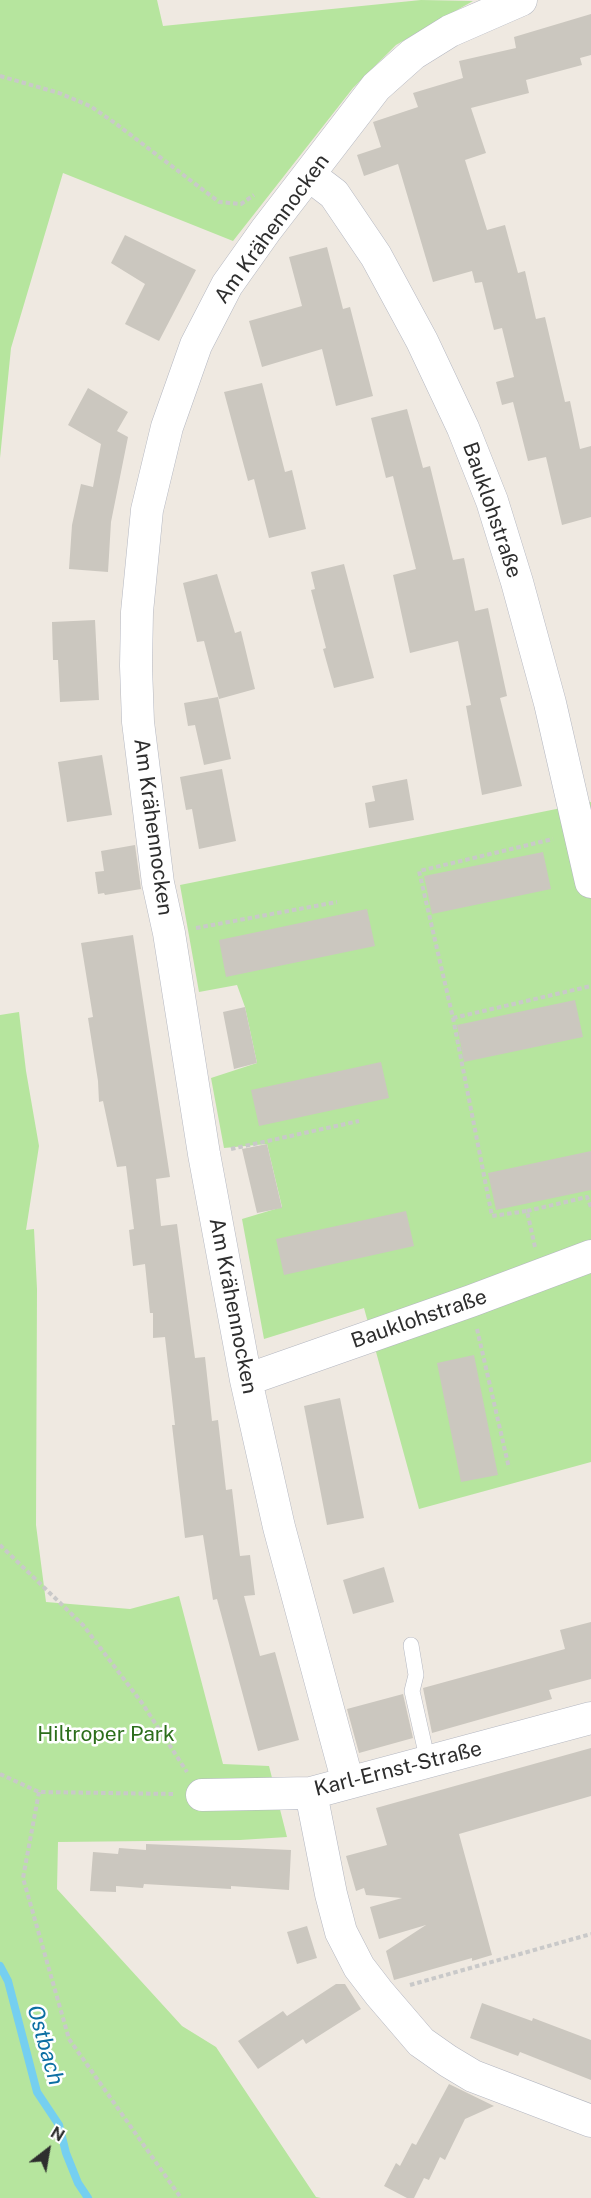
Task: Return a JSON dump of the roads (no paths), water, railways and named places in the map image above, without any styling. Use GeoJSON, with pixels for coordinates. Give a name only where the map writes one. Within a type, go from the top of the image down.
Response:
{"type":"FeatureCollection","features":[{"type":"Feature","properties":{"kind":"street","name":"Am Krähennocken"},"geometry":{"type":"LineString","coordinates":[[348,1783],[279,1527],[246,1380],[204,1154],[169,933],[158,882],[138,722],[137,612],[147,510],[167,427],[196,345],[226,285],[376,87],[413,54],[450,31],[517,1]]}},
{"type":"Feature","properties":{"kind":"street","name":"Bauklohstraße"},"geometry":{"type":"LineString","coordinates":[[309,175],[334,194],[376,256],[422,341],[463,428],[492,501],[519,590],[550,703],[591,882]]}},
{"type":"Feature","properties":{"kind":"street","name":"Bauklohstraße"},"geometry":{"type":"LineString","coordinates":[[246,1380],[541,1276],[591,1256]]}},
{"type":"Feature","properties":{"kind":"street","name":"Karl-Ernst-Straße"},"geometry":{"type":"LineString","coordinates":[[202,1795],[311,1793],[591,1718]]}},
{"type":"Feature","properties":{"kind":"street"},"geometry":{"type":"LineString","coordinates":[[311,1793],[340,1932],[359,1967],[379,1993],[421,2042],[448,2061],[473,2076],[591,2121]]}},
{"type":"Feature","properties":{"kind":"lane"},"geometry":{"type":"LineString","coordinates":[[411,1645],[416,1675],[412,1691],[428,1762]]}},
{"type":"Feature","properties":{"kind":"waterway","name":"Ostbach"},"geometry":{"type":"LineString","coordinates":[[0,1966],[8,1981],[37,2092],[59,2125],[66,2153],[78,2183],[88,2198]]}},
{"type":"Feature","properties":{"kind":"park label","name":"Hiltroper Park"},"geometry":{"type":"Point","coordinates":[106,1735]}}]}
